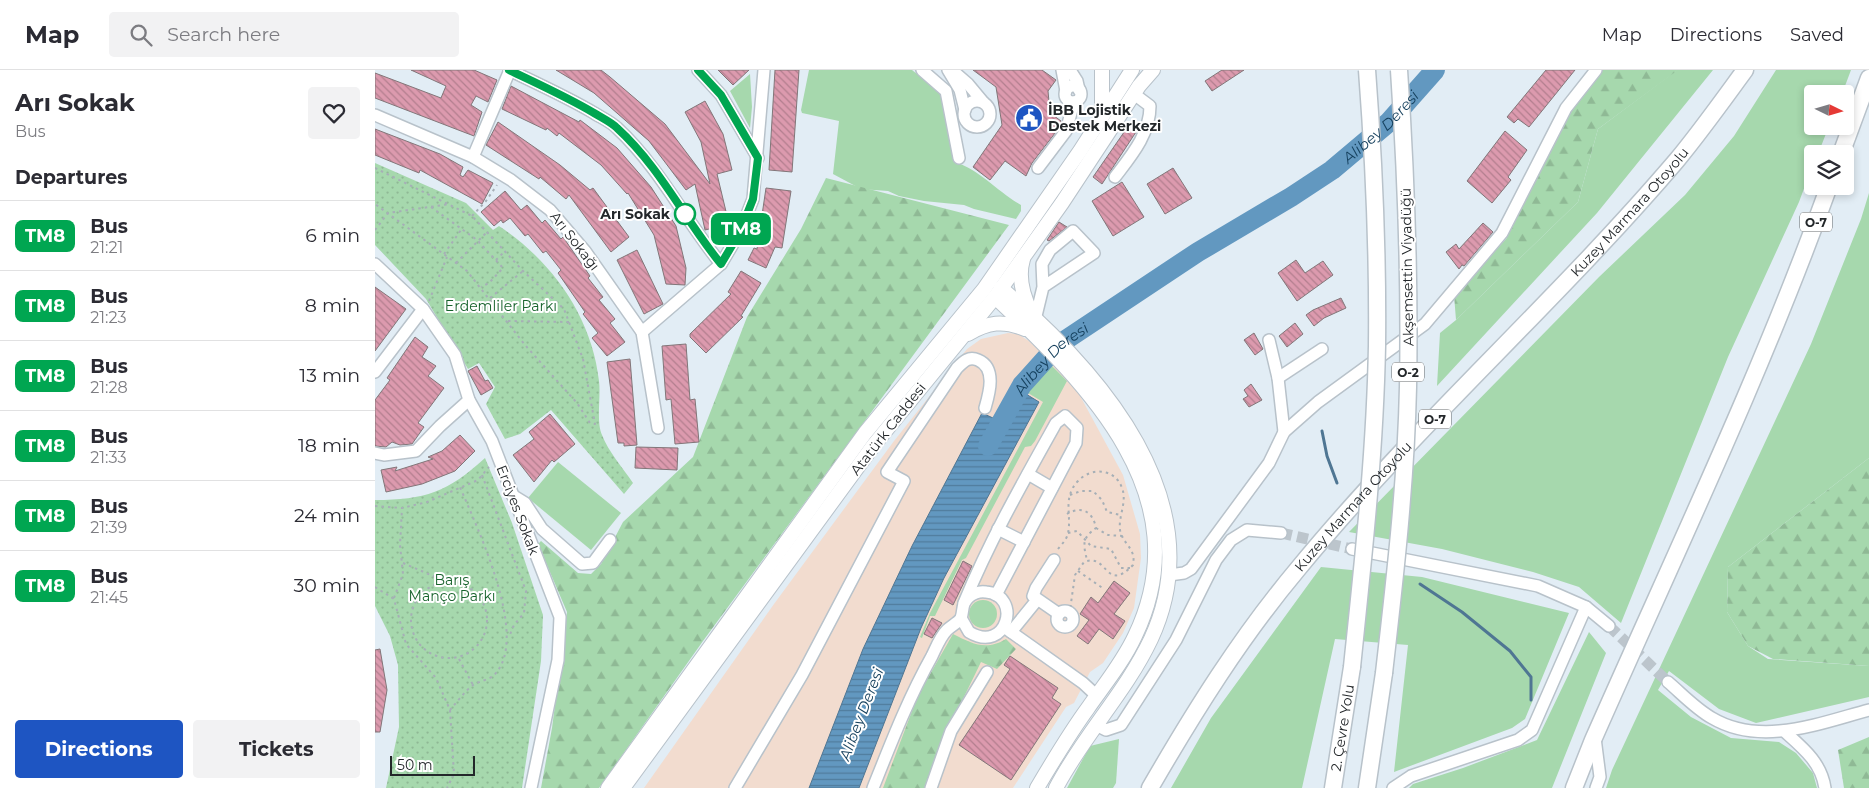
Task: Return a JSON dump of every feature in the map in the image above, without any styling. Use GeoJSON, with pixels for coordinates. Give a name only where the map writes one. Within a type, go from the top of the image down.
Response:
{"type":"FeatureCollection","features":[{"type":"Feature","properties":{"kind":"highway","name":"2. Çevre Yolu"},"geometry":{"type":"LineString","coordinates":[[1333,788],[1352,667],[1371,468],[1377,346],[1374,191],[1367,70]]}},
{"type":"Feature","properties":{"kind":"highway","name":"Akşemsettin Viyadüğü"},"geometry":{"type":"LineString","coordinates":[[1367,788],[1384,672],[1402,499],[1408,388],[1406,186],[1399,70]]}},
{"type":"Feature","properties":{"kind":"highway","name":"Kuzey Marmara Otoyolu"},"geometry":{"type":"LineString","coordinates":[[1150,788],[1215,679],[1243,639],[1297,570],[1358,500],[1563,286],[1677,160],[1745,70]]}},
{"type":"Feature","properties":{"kind":"highway"},"geometry":{"type":"LineString","coordinates":[[1844,145],[1869,78]]}},
{"type":"Feature","properties":{"kind":"highway","name":"O-7"},"geometry":{"type":"LineString","coordinates":[[1574,788],[1595,736],[1735,422],[1803,258],[1826,195]]}},
{"type":"Feature","properties":{"kind":"main road"},"geometry":{"type":"LineString","coordinates":[[1101,119],[1103,95],[1102,70]]}},
{"type":"Feature","properties":{"kind":"main road","name":"Atatürk Caddesi"},"geometry":{"type":"LineString","coordinates":[[623,788],[856,469],[957,341],[1018,252],[1132,70]]}},
{"type":"Feature","properties":{"kind":"main road","name":"Atatürk Caddesi"},"geometry":{"type":"LineString","coordinates":[[1018,252],[1135,94],[1148,72]]}},
{"type":"Feature","properties":{"kind":"main road"},"geometry":{"type":"LineString","coordinates":[[1018,252],[1022,284],[1035,331]]}},
{"type":"Feature","properties":{"kind":"main road"},"geometry":{"type":"LineString","coordinates":[[993,290],[1078,370],[1127,426],[1151,469],[1167,521],[1170,541],[1167,593],[1151,639],[1055,788]]}},
{"type":"Feature","properties":{"kind":"main road","name":"Atatürk Caddesi"},"geometry":{"type":"LineString","coordinates":[[608,788],[865,432],[993,290]]}},
{"type":"Feature","properties":{"kind":"main road"},"geometry":{"type":"LineString","coordinates":[[957,341],[981,327],[996,322],[1011,323],[1035,331],[1078,370],[1135,467],[1152,516],[1155,541],[1151,591],[1144,615],[1125,654],[1082,716],[1037,788]]}},
{"type":"Feature","properties":{"kind":"main road"},"geometry":{"type":"LineString","coordinates":[[1097,696],[1109,705]]}},
{"type":"Feature","properties":{"kind":"main road"},"geometry":{"type":"LineString","coordinates":[[1082,716],[1096,725]]}},
{"type":"Feature","properties":{"kind":"street"},"geometry":{"type":"LineString","coordinates":[[473,157],[509,70],[565,96],[615,126],[645,158],[671,190],[699,237],[721,264]]}},
{"type":"Feature","properties":{"kind":"street"},"geometry":{"type":"LineString","coordinates":[[698,70],[721,95],[758,158]]}},
{"type":"Feature","properties":{"kind":"street"},"geometry":{"type":"LineString","coordinates":[[642,332],[721,264],[740,232],[753,199],[758,158],[763,70]]}},
{"type":"Feature","properties":{"kind":"street"},"geometry":{"type":"LineString","coordinates":[[922,70],[946,91],[959,158]]}},
{"type":"Feature","properties":{"kind":"street"},"geometry":{"type":"LineString","coordinates":[[948,70],[960,90],[966,122],[973,127],[982,126],[989,120],[990,112],[968,84],[952,70]]}},
{"type":"Feature","properties":{"kind":"street"},"geometry":{"type":"LineString","coordinates":[[1062,70],[1067,99],[1074,102]]}},
{"type":"Feature","properties":{"kind":"street"},"geometry":{"type":"LineString","coordinates":[[1038,168],[1066,131],[1072,117],[1074,102],[1080,97],[1077,81],[1070,70]]}},
{"type":"Feature","properties":{"kind":"street"},"geometry":{"type":"LineString","coordinates":[[1169,575],[1184,573],[1191,569],[1269,463],[1283,432],[1318,402],[1425,324],[1502,233],[1566,108],[1596,70]]}},
{"type":"Feature","properties":{"kind":"street"},"geometry":{"type":"LineString","coordinates":[[1066,91],[1073,86],[1079,90]]}},
{"type":"Feature","properties":{"kind":"street"},"geometry":{"type":"LineString","coordinates":[[1115,177],[1141,141],[1150,116],[1149,106],[1135,94]]}},
{"type":"Feature","properties":{"kind":"street"},"geometry":{"type":"LineString","coordinates":[[965,110],[970,103],[983,102]]}},
{"type":"Feature","properties":{"kind":"street","name":"Arı Sokağı"},"geometry":{"type":"LineString","coordinates":[[375,115],[473,157],[550,210],[585,251],[642,332],[657,428]]}},
{"type":"Feature","properties":{"kind":"street"},"geometry":{"type":"LineString","coordinates":[[1035,331],[1043,287],[1042,264],[1050,250],[1073,231],[1094,254],[1043,287]]}},
{"type":"Feature","properties":{"kind":"street","name":"Erciyes Sokak"},"geometry":{"type":"LineString","coordinates":[[375,264],[426,306],[455,355],[469,400],[492,441],[560,617],[558,660],[531,788]]}},
{"type":"Feature","properties":{"kind":"street"},"geometry":{"type":"LineString","coordinates":[[375,372],[426,306]]}},
{"type":"Feature","properties":{"kind":"street"},"geometry":{"type":"LineString","coordinates":[[1269,340],[1278,378],[1283,432]]}},
{"type":"Feature","properties":{"kind":"street"},"geometry":{"type":"LineString","coordinates":[[1278,378],[1322,350]]}},
{"type":"Feature","properties":{"kind":"street"},"geometry":{"type":"LineString","coordinates":[[735,788],[802,675],[904,481],[887,472],[957,368],[966,359],[975,358],[984,362],[989,372],[990,390],[985,408]]}},
{"type":"Feature","properties":{"kind":"street"},"geometry":{"type":"LineString","coordinates":[[375,453],[384,455],[416,452],[440,426],[469,400]]}},
{"type":"Feature","properties":{"kind":"street"},"geometry":{"type":"LineString","coordinates":[[996,595],[1076,443],[1077,428],[1065,416],[1056,423],[998,529],[964,603],[961,618],[964,626],[975,636],[991,637],[1007,630],[1037,600]]}},
{"type":"Feature","properties":{"kind":"street"},"geometry":{"type":"LineString","coordinates":[[1028,474],[1052,488]]}},
{"type":"Feature","properties":{"kind":"street"},"geometry":{"type":"LineString","coordinates":[[512,495],[525,502],[542,529],[582,564],[593,562],[610,540]]}},
{"type":"Feature","properties":{"kind":"street"},"geometry":{"type":"LineString","coordinates":[[1228,519],[1237,525],[1241,532]]}},
{"type":"Feature","properties":{"kind":"street"},"geometry":{"type":"LineString","coordinates":[[998,529],[1023,542]]}},
{"type":"Feature","properties":{"kind":"street"},"geometry":{"type":"LineString","coordinates":[[1096,725],[1106,730],[1121,725],[1176,640],[1216,560],[1231,540],[1241,532],[1259,530],[1281,534]]}},
{"type":"Feature","properties":{"kind":"street"},"geometry":{"type":"LineString","coordinates":[[1353,549],[1538,586],[1586,607],[1609,626]]}},
{"type":"Feature","properties":{"kind":"street"},"geometry":{"type":"LineString","coordinates":[[1054,560],[1033,593],[1033,596],[1037,600],[1064,613]]}},
{"type":"Feature","properties":{"kind":"street"},"geometry":{"type":"LineString","coordinates":[[964,603],[969,597],[982,591],[996,595],[1006,606],[1007,630]]}},
{"type":"Feature","properties":{"kind":"street"},"geometry":{"type":"LineString","coordinates":[[1393,788],[1411,776],[1518,740],[1532,730],[1586,607]]}},
{"type":"Feature","properties":{"kind":"street"},"geometry":{"type":"LineString","coordinates":[[873,788],[916,685],[945,631],[961,618]]}},
{"type":"Feature","properties":{"kind":"street"},"geometry":{"type":"LineString","coordinates":[[1007,630],[1083,683],[1097,696]]}},
{"type":"Feature","properties":{"kind":"street"},"geometry":{"type":"LineString","coordinates":[[931,788],[951,731],[987,672]]}},
{"type":"Feature","properties":{"kind":"street"},"geometry":{"type":"LineString","coordinates":[[1667,682],[1711,718],[1725,725],[1749,731],[1784,731],[1869,710]]}},
{"type":"Feature","properties":{"kind":"street"},"geometry":{"type":"LineString","coordinates":[[1784,731],[1811,755],[1819,767],[1825,788]]}},
{"type":"Feature","properties":{"kind":"street"},"geometry":{"type":"LineString","coordinates":[[1595,736],[1600,777],[1596,788]]}},
{"type":"Feature","properties":{"kind":"path"},"geometry":{"type":"LineString","coordinates":[[375,168],[472,216],[523,271],[564,309],[583,359],[594,425],[525,345],[481,287],[456,263],[375,204]]}},
{"type":"Feature","properties":{"kind":"path"},"geometry":{"type":"LineString","coordinates":[[472,216],[487,201],[503,176]]}},
{"type":"Feature","properties":{"kind":"path"},"geometry":{"type":"LineString","coordinates":[[375,230],[388,213],[450,204]]}},
{"type":"Feature","properties":{"kind":"path"},"geometry":{"type":"LineString","coordinates":[[431,207],[478,241],[503,268],[489,283],[481,287]]}},
{"type":"Feature","properties":{"kind":"path"},"geometry":{"type":"LineString","coordinates":[[444,254],[461,230]]}},
{"type":"Feature","properties":{"kind":"path"},"geometry":{"type":"LineString","coordinates":[[456,263],[487,232]]}},
{"type":"Feature","properties":{"kind":"path"},"geometry":{"type":"LineString","coordinates":[[496,260],[505,251]]}},
{"type":"Feature","properties":{"kind":"path"},"geometry":{"type":"LineString","coordinates":[[426,306],[447,257]]}},
{"type":"Feature","properties":{"kind":"path"},"geometry":{"type":"LineString","coordinates":[[489,298],[523,271]]}},
{"type":"Feature","properties":{"kind":"path"},"geometry":{"type":"LineString","coordinates":[[508,321],[570,322]]}},
{"type":"Feature","properties":{"kind":"path"},"geometry":{"type":"LineString","coordinates":[[375,506],[402,508],[427,502],[478,480],[498,458]]}},
{"type":"Feature","properties":{"kind":"path"},"geometry":{"type":"LineString","coordinates":[[1054,560],[1055,554],[1068,533],[1067,514],[1070,495],[1076,483],[1083,476],[1099,471],[1107,473],[1117,480],[1122,488],[1124,505],[1122,536],[1134,554],[1133,565],[1123,576],[1112,575],[1098,562],[1087,560]]}},
{"type":"Feature","properties":{"kind":"path"},"geometry":{"type":"LineString","coordinates":[[450,710],[473,685],[494,676],[514,625],[524,613],[526,591],[482,475]]}},
{"type":"Feature","properties":{"kind":"path"},"geometry":{"type":"LineString","coordinates":[[461,487],[484,544],[503,600],[509,638]]}},
{"type":"Feature","properties":{"kind":"path"},"geometry":{"type":"LineString","coordinates":[[1070,495],[1081,491],[1093,491],[1102,500],[1107,512],[1122,515]]}},
{"type":"Feature","properties":{"kind":"path"},"geometry":{"type":"LineString","coordinates":[[402,508],[400,544],[403,574],[393,599],[406,644],[436,678],[450,710],[454,774],[447,788]]}},
{"type":"Feature","properties":{"kind":"path"},"geometry":{"type":"LineString","coordinates":[[1067,514],[1078,510],[1090,513],[1096,528],[1108,535],[1122,536]]}},
{"type":"Feature","properties":{"kind":"path"},"geometry":{"type":"LineString","coordinates":[[1087,560],[1084,548],[1085,537],[1096,528]]}},
{"type":"Feature","properties":{"kind":"path"},"geometry":{"type":"LineString","coordinates":[[1068,533],[1077,531],[1085,537],[1091,546],[1111,549],[1121,568],[1130,568]]}},
{"type":"Feature","properties":{"kind":"path"},"geometry":{"type":"LineString","coordinates":[[1064,613],[1078,571],[1087,560]]}},
{"type":"Feature","properties":{"kind":"path"},"geometry":{"type":"LineString","coordinates":[[403,563],[447,582]]}},
{"type":"Feature","properties":{"kind":"path"},"geometry":{"type":"LineString","coordinates":[[1078,571],[1104,589]]}},
{"type":"Feature","properties":{"kind":"path"},"geometry":{"type":"LineString","coordinates":[[447,582],[459,583],[470,588],[479,597],[485,608],[487,621],[485,633],[479,644],[470,653],[458,658],[445,659],[428,652],[415,638],[411,626],[413,607],[423,591],[434,585],[447,582]]}},
{"type":"Feature","properties":{"kind":"path"},"geometry":{"type":"LineString","coordinates":[[375,587],[393,599]]}},
{"type":"Feature","properties":{"kind":"path"},"geometry":{"type":"LineString","coordinates":[[458,658],[473,685]]}},
{"type":"Feature","properties":{"kind":"shaded area"},"geometry":{"type":"Polygon","coordinates":[[[1008,333],[1018,334],[1029,341],[1065,375],[1078,392],[1123,475],[1140,534],[1141,558],[1134,608],[1123,633],[1103,663],[1090,672],[1074,703],[1066,707],[1013,788],[644,788],[774,604],[894,441],[967,349],[981,339],[1008,333]]]}},
{"type":"Feature","properties":{"kind":"green space"},"geometry":{"type":"Polygon","coordinates":[[[809,70],[912,70],[942,94],[955,162],[973,170],[1021,205],[1021,211],[1016,219],[964,205],[924,201],[899,196],[888,191],[861,189],[833,174],[839,121],[802,113],[809,70]]]}},
{"type":"Feature","properties":{"kind":"green space"},"geometry":{"type":"Polygon","coordinates":[[[1602,70],[1678,70],[1598,129],[1578,202],[1456,320],[1454,295],[1506,239],[1570,110],[1602,70]]]}},
{"type":"Feature","properties":{"kind":"green space"},"geometry":{"type":"Polygon","coordinates":[[[1677,70],[1713,70],[1597,213],[1437,386],[1440,333],[1456,320],[1578,202],[1598,129],[1677,70]]]}},
{"type":"Feature","properties":{"kind":"green space"},"geometry":{"type":"Polygon","coordinates":[[[1776,70],[1851,70],[1845,85],[1804,85],[1804,135],[1825,135],[1822,145],[1804,145],[1804,189],[1799,202],[1728,357],[1621,623],[1579,587],[1533,572],[1442,549],[1349,532],[1599,277],[1685,195],[1734,136],[1776,70]]]}},
{"type":"Feature","properties":{"kind":"green space"},"geometry":{"type":"Polygon","coordinates":[[[750,74],[752,107],[750,128],[730,91],[750,74]]]}},
{"type":"Feature","properties":{"kind":"green space","name":"Erdemliler Parkı"},"geometry":{"type":"Polygon","coordinates":[[[375,163],[466,203],[493,230],[499,226],[518,240],[552,274],[578,313],[588,335],[595,357],[599,381],[600,430],[608,447],[633,483],[624,494],[551,410],[520,434],[505,439],[486,404],[495,387],[479,363],[468,369],[426,299],[375,245],[375,163]]]}},
{"type":"Feature","properties":{"kind":"green space"},"geometry":{"type":"Polygon","coordinates":[[[826,178],[1009,225],[703,641],[599,788],[541,788],[552,728],[567,612],[538,544],[541,541],[578,573],[591,574],[601,564],[623,522],[693,457],[747,317],[801,229],[826,178]]]}},
{"type":"Feature","properties":{"kind":"green space"},"geometry":{"type":"Polygon","coordinates":[[[1869,193],[1869,458],[1728,567],[1727,612],[1748,646],[1768,659],[1869,666],[1869,697],[1756,723],[1719,709],[1669,671],[1658,690],[1691,717],[1731,738],[1779,742],[1796,753],[1813,773],[1817,788],[1606,788],[1612,770],[1811,344],[1861,219],[1869,193]]]}},
{"type":"Feature","properties":{"kind":"green space"},"geometry":{"type":"Polygon","coordinates":[[[1046,360],[1067,381],[1035,441],[1031,446],[1025,447],[966,558],[962,560],[935,616],[930,616],[922,638],[920,637],[930,613],[1043,402],[1023,390],[1046,360]]]}},
{"type":"Feature","properties":{"kind":"green space","name":"Barış Manço Parkı"},"geometry":{"type":"Polygon","coordinates":[[[485,458],[512,523],[543,615],[541,661],[522,788],[386,788],[399,727],[398,665],[390,636],[375,606],[375,500],[408,498],[435,492],[459,479],[485,458]]]}},
{"type":"Feature","properties":{"kind":"green space"},"geometry":{"type":"Polygon","coordinates":[[[1869,458],[1869,666],[1773,659],[1748,646],[1727,612],[1728,567],[1869,458]]]}},
{"type":"Feature","properties":{"kind":"green space"},"geometry":{"type":"Polygon","coordinates":[[[558,462],[621,513],[591,550],[528,498],[558,462]]]}},
{"type":"Feature","properties":{"kind":"green space"},"geometry":{"type":"Polygon","coordinates":[[[1321,567],[1422,577],[1569,613],[1525,719],[1512,728],[1394,772],[1408,645],[1335,639],[1302,788],[1171,788],[1211,718],[1321,567]]]}},
{"type":"Feature","properties":{"kind":"green space"},"geometry":{"type":"Polygon","coordinates":[[[983,600],[993,604],[997,614],[993,624],[983,628],[973,624],[969,614],[973,604],[983,600]]]}},
{"type":"Feature","properties":{"kind":"green space"},"geometry":{"type":"Polygon","coordinates":[[[1589,632],[1606,653],[1552,788],[1409,788],[1413,784],[1463,768],[1537,740],[1589,632]]]}},
{"type":"Feature","properties":{"kind":"green space"},"geometry":{"type":"Polygon","coordinates":[[[953,634],[979,645],[992,645],[1006,639],[1016,649],[997,669],[981,662],[945,736],[927,788],[883,788],[918,695],[953,634]]]}},
{"type":"Feature","properties":{"kind":"green space"},"geometry":{"type":"Polygon","coordinates":[[[1869,737],[1869,788],[1844,788],[1838,750],[1869,737]]]}},
{"type":"Feature","properties":{"kind":"green space"},"geometry":{"type":"Polygon","coordinates":[[[1119,739],[1116,783],[1113,788],[1067,788],[1090,746],[1119,739]]]}},
{"type":"Feature","properties":{"kind":"water"},"geometry":{"type":"Polygon","coordinates":[[[1021,391],[1039,402],[944,578],[921,628],[859,788],[809,788],[863,649],[912,546],[982,413],[1004,423],[1021,391]]]}},
{"type":"Feature","properties":{"kind":"building"},"geometry":{"type":"Polygon","coordinates":[[[411,70],[474,70],[497,80],[488,102],[476,96],[471,105],[482,112],[474,136],[375,98],[375,73],[441,98],[446,86],[411,70]]]}},
{"type":"Feature","properties":{"kind":"building"},"geometry":{"type":"Polygon","coordinates":[[[556,70],[601,70],[665,124],[710,184],[701,142],[685,112],[705,101],[723,134],[732,170],[717,174],[729,224],[705,230],[695,184],[686,190],[649,141],[594,93],[556,70]]]}},
{"type":"Feature","properties":{"kind":"building"},"geometry":{"type":"Polygon","coordinates":[[[718,70],[749,70],[733,85],[718,70]]]}},
{"type":"Feature","properties":{"kind":"building"},"geometry":{"type":"Polygon","coordinates":[[[775,70],[799,70],[792,172],[769,170],[775,70]]]}},
{"type":"Feature","properties":{"kind":"building","name":"İBB Lojistik Destek Merkezi"},"geometry":{"type":"Polygon","coordinates":[[[973,70],[1042,70],[1056,80],[1048,91],[1050,113],[1061,121],[1059,128],[1032,163],[1026,176],[1005,161],[990,180],[973,167],[1002,125],[996,87],[973,70]]]}},
{"type":"Feature","properties":{"kind":"building"},"geometry":{"type":"Polygon","coordinates":[[[1222,70],[1244,70],[1212,91],[1205,81],[1222,70]]]}},
{"type":"Feature","properties":{"kind":"building"},"geometry":{"type":"Polygon","coordinates":[[[1546,70],[1575,70],[1529,127],[1518,119],[1514,123],[1507,117],[1546,70]]]}},
{"type":"Feature","properties":{"kind":"building"},"geometry":{"type":"Polygon","coordinates":[[[511,86],[579,122],[580,120],[617,148],[651,187],[676,226],[686,268],[685,285],[666,284],[654,235],[628,193],[601,165],[559,133],[557,136],[547,128],[546,130],[502,109],[511,86]]]}},
{"type":"Feature","properties":{"kind":"building"},"geometry":{"type":"Polygon","coordinates":[[[498,122],[560,165],[590,190],[593,188],[629,237],[611,252],[569,195],[566,199],[540,177],[539,179],[486,145],[498,122]]]}},
{"type":"Feature","properties":{"kind":"building"},"geometry":{"type":"Polygon","coordinates":[[[1129,125],[1136,132],[1102,184],[1093,177],[1129,125]]]}},
{"type":"Feature","properties":{"kind":"building"},"geometry":{"type":"Polygon","coordinates":[[[375,129],[440,154],[463,167],[460,175],[463,177],[468,170],[493,183],[482,204],[420,170],[419,173],[375,155],[375,129]]]}},
{"type":"Feature","properties":{"kind":"building"},"geometry":{"type":"Polygon","coordinates":[[[1505,131],[1527,150],[1508,177],[1511,180],[1492,203],[1467,181],[1505,131]]]}},
{"type":"Feature","properties":{"kind":"building"},"geometry":{"type":"Polygon","coordinates":[[[1173,168],[1192,198],[1165,214],[1147,184],[1173,168]]]}},
{"type":"Feature","properties":{"kind":"building"},"geometry":{"type":"Polygon","coordinates":[[[1122,182],[1144,217],[1113,236],[1092,201],[1122,182]]]}},
{"type":"Feature","properties":{"kind":"building"},"geometry":{"type":"Polygon","coordinates":[[[766,188],[791,191],[782,248],[775,247],[766,268],[748,260],[754,248],[757,249],[766,188]]]}},
{"type":"Feature","properties":{"kind":"building"},"geometry":{"type":"Polygon","coordinates":[[[505,191],[521,210],[527,205],[542,223],[545,220],[561,239],[563,237],[590,276],[588,278],[603,297],[599,300],[615,319],[610,323],[625,342],[607,356],[592,338],[598,333],[583,314],[585,312],[558,273],[561,270],[546,251],[543,253],[528,234],[525,236],[510,218],[503,223],[501,220],[494,226],[481,212],[505,191]]]}},
{"type":"Feature","properties":{"kind":"building"},"geometry":{"type":"Polygon","coordinates":[[[1059,222],[1067,227],[1049,241],[1047,240],[1059,222]]]}},
{"type":"Feature","properties":{"kind":"building"},"geometry":{"type":"Polygon","coordinates":[[[1483,223],[1493,232],[1464,266],[1462,265],[1459,269],[1446,252],[1456,244],[1459,249],[1483,223]]]}},
{"type":"Feature","properties":{"kind":"building"},"geometry":{"type":"Polygon","coordinates":[[[637,250],[663,304],[644,314],[617,260],[637,250]]]}},
{"type":"Feature","properties":{"kind":"building"},"geometry":{"type":"Polygon","coordinates":[[[1296,260],[1305,273],[1323,261],[1333,275],[1297,301],[1278,273],[1296,260]]]}},
{"type":"Feature","properties":{"kind":"building"},"geometry":{"type":"Polygon","coordinates":[[[741,271],[761,283],[741,316],[743,317],[706,353],[690,337],[690,334],[731,294],[728,292],[741,271]]]}},
{"type":"Feature","properties":{"kind":"building"},"geometry":{"type":"Polygon","coordinates":[[[375,287],[406,309],[375,351],[375,287]]]}},
{"type":"Feature","properties":{"kind":"building"},"geometry":{"type":"Polygon","coordinates":[[[1341,298],[1346,308],[1324,318],[1314,326],[1306,315],[1313,310],[1341,298]]]}},
{"type":"Feature","properties":{"kind":"building"},"geometry":{"type":"Polygon","coordinates":[[[1295,323],[1303,334],[1287,347],[1279,336],[1295,323]]]}},
{"type":"Feature","properties":{"kind":"building"},"geometry":{"type":"Polygon","coordinates":[[[1254,333],[1263,349],[1255,355],[1244,340],[1254,333]]]}},
{"type":"Feature","properties":{"kind":"building"},"geometry":{"type":"Polygon","coordinates":[[[415,337],[428,347],[422,357],[436,366],[428,376],[444,388],[418,423],[424,427],[412,444],[400,445],[392,442],[386,447],[375,446],[375,400],[390,380],[387,378],[415,337]]]}},
{"type":"Feature","properties":{"kind":"building"},"geometry":{"type":"Polygon","coordinates":[[[686,344],[690,400],[695,399],[699,442],[675,444],[671,399],[666,400],[662,346],[686,344]]]}},
{"type":"Feature","properties":{"kind":"building"},"geometry":{"type":"Polygon","coordinates":[[[630,359],[637,445],[624,446],[624,443],[618,443],[607,362],[630,359]]]}},
{"type":"Feature","properties":{"kind":"building"},"geometry":{"type":"Polygon","coordinates":[[[477,366],[485,381],[488,380],[493,388],[481,395],[468,371],[477,366]]]}},
{"type":"Feature","properties":{"kind":"building"},"geometry":{"type":"Polygon","coordinates":[[[1251,384],[1262,400],[1249,407],[1243,399],[1248,396],[1244,390],[1251,384]]]}},
{"type":"Feature","properties":{"kind":"building"},"geometry":{"type":"Polygon","coordinates":[[[550,414],[575,444],[554,462],[552,460],[534,482],[513,455],[534,439],[529,432],[550,414]]]}},
{"type":"Feature","properties":{"kind":"building"},"geometry":{"type":"Polygon","coordinates":[[[460,435],[475,451],[455,471],[422,484],[386,492],[381,470],[397,467],[395,471],[433,459],[428,457],[442,451],[460,435]]]}},
{"type":"Feature","properties":{"kind":"building"},"geometry":{"type":"Polygon","coordinates":[[[636,447],[678,448],[677,470],[635,468],[636,447]]]}},
{"type":"Feature","properties":{"kind":"building"},"geometry":{"type":"Polygon","coordinates":[[[963,561],[972,566],[953,605],[944,600],[963,561]]]}},
{"type":"Feature","properties":{"kind":"building"},"geometry":{"type":"Polygon","coordinates":[[[1114,581],[1130,593],[1114,614],[1125,621],[1113,639],[1099,629],[1088,644],[1077,636],[1089,620],[1080,614],[1091,597],[1098,603],[1114,581]]]}},
{"type":"Feature","properties":{"kind":"building"},"geometry":{"type":"Polygon","coordinates":[[[932,618],[942,623],[932,638],[924,634],[932,618]]]}},
{"type":"Feature","properties":{"kind":"building"},"geometry":{"type":"Polygon","coordinates":[[[380,649],[387,690],[380,732],[375,732],[375,650],[380,649]]]}},
{"type":"Feature","properties":{"kind":"building"},"geometry":{"type":"Polygon","coordinates":[[[1010,656],[1058,688],[1052,698],[1061,704],[1011,780],[959,745],[1010,669],[1004,665],[1010,656]]]}},
{"type":"Feature","properties":{"kind":"waterway","name":"Alibey Deresi"},"geometry":{"type":"LineString","coordinates":[[988,446],[1022,385],[1058,345],[1198,252],[1291,197],[1332,170],[1389,122],[1435,70]]}},
{"type":"Feature","properties":{"kind":"waterway"},"geometry":{"type":"LineString","coordinates":[[1322,431],[1327,456],[1337,483]]}},
{"type":"Feature","properties":{"kind":"waterway"},"geometry":{"type":"LineString","coordinates":[[1420,584],[1462,612],[1510,651],[1531,677],[1531,700]]}},
{"type":"Feature","properties":{"kind":"tunnel"},"geometry":{"type":"LineString","coordinates":[[1281,533],[1352,549]]}},
{"type":"Feature","properties":{"kind":"tunnel"},"geometry":{"type":"LineString","coordinates":[[1609,626],[1668,682]]}},
{"type":"Feature","properties":{"kind":"bus line","name":"TM8"},"geometry":{"type":"LineString","coordinates":[[509,70],[565,96],[615,126],[645,158],[671,190],[699,237],[721,264],[740,232],[753,199],[758,158],[721,95],[698,70]]}},
{"type":"Feature","properties":{"kind":"place","name":"İBB Lojistik Destek Merkezi"},"geometry":{"type":"Point","coordinates":[1029,118]}},
{"type":"Feature","properties":{"kind":"place","name":"Arı Sokak"},"geometry":{"type":"Point","coordinates":[685,214]}}]}
